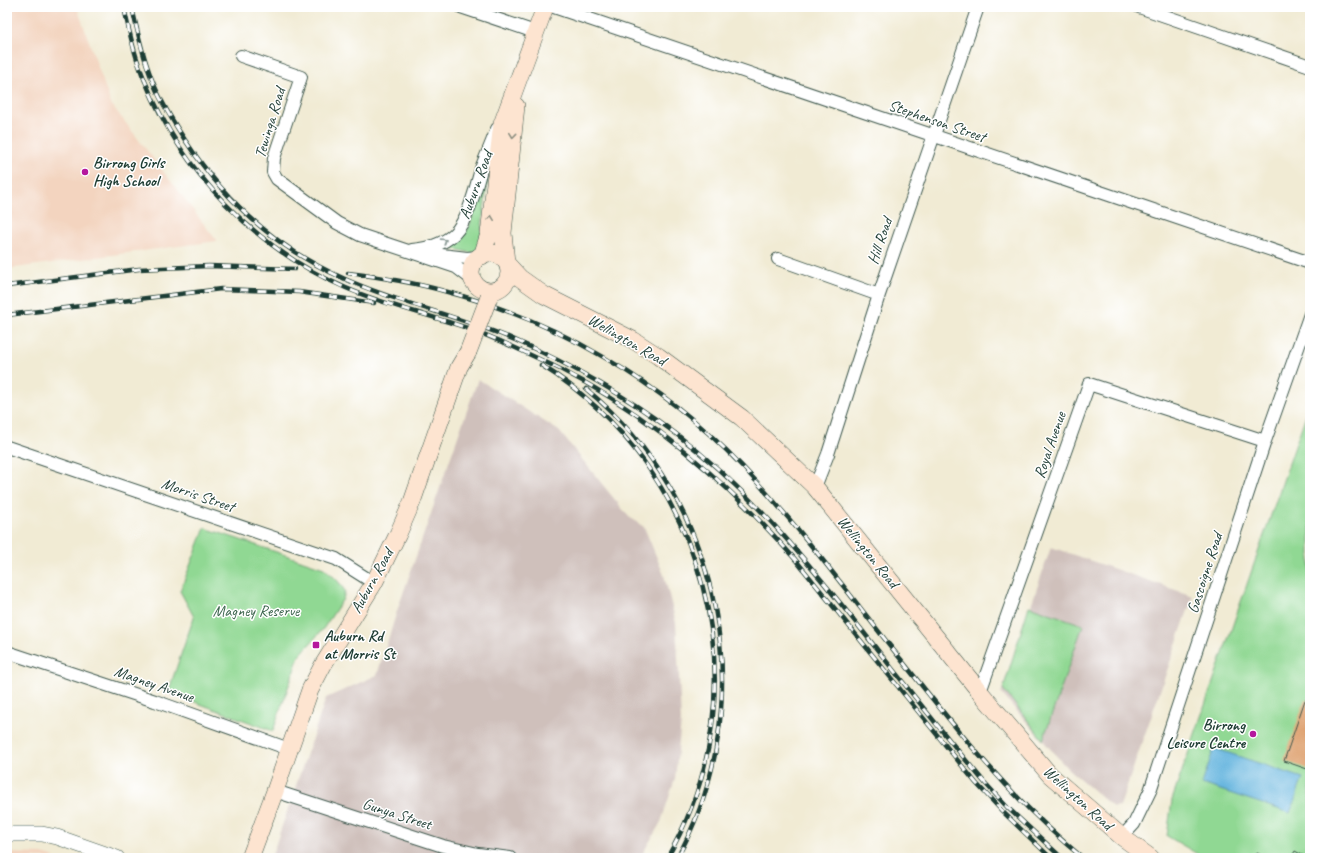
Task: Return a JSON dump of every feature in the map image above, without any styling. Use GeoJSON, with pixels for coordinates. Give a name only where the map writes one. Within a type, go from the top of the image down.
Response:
{"type":"FeatureCollection","features":[{"type":"Feature","properties":{"kind":"main road","name":"Auburn Road"},"geometry":{"type":"LineString","coordinates":[[481,256],[489,234],[500,136],[506,109],[519,82],[544,7]]}},
{"type":"Feature","properties":{"kind":"main road","name":"Auburn Road"},"geometry":{"type":"LineString","coordinates":[[507,264],[503,233],[519,82]]}},
{"type":"Feature","properties":{"kind":"main road"},"geometry":{"type":"LineString","coordinates":[[495,254],[507,264],[509,272],[508,280],[485,289],[472,269],[481,256],[495,254]]}},
{"type":"Feature","properties":{"kind":"main road","name":"Wellington Road"},"geometry":{"type":"LineString","coordinates":[[507,264],[523,281],[544,295],[633,340],[680,371],[742,418],[815,487],[980,692],[1050,775],[1122,837],[1151,858]]}},
{"type":"Feature","properties":{"kind":"main road","name":"Auburn Road"},"geometry":{"type":"LineString","coordinates":[[250,858],[276,791],[310,690],[323,665],[374,583],[412,502],[485,289]]}},
{"type":"Feature","properties":{"kind":"main road","name":"Wellington Road"},"geometry":{"type":"LineString","coordinates":[[485,289],[514,289],[544,295]]}},
{"type":"Feature","properties":{"kind":"street"},"geometry":{"type":"LineString","coordinates":[[461,7],[536,32]]}},
{"type":"Feature","properties":{"kind":"street","name":"Stephenson Street"},"geometry":{"type":"LineString","coordinates":[[554,7],[1310,262]]}},
{"type":"Feature","properties":{"kind":"street","name":"Hill Road"},"geometry":{"type":"LineString","coordinates":[[815,487],[828,454],[879,295],[978,7]]}},
{"type":"Feature","properties":{"kind":"street"},"geometry":{"type":"LineString","coordinates":[[1139,7],[1310,66]]}},
{"type":"Feature","properties":{"kind":"street","name":"Tewinga Road"},"geometry":{"type":"LineString","coordinates":[[241,56],[301,77],[274,158],[273,172],[276,179],[337,223],[360,235],[411,251],[456,268],[485,289]]}},
{"type":"Feature","properties":{"kind":"street","name":"Auburn Road"},"geometry":{"type":"LineString","coordinates":[[411,251],[426,249],[439,244],[459,229],[467,212],[490,145],[506,109]]}},
{"type":"Feature","properties":{"kind":"street","name":"Tewinga Road"},"geometry":{"type":"LineString","coordinates":[[411,251],[464,258],[481,256]]}},
{"type":"Feature","properties":{"kind":"street"},"geometry":{"type":"LineString","coordinates":[[778,259],[879,295]]}},
{"type":"Feature","properties":{"kind":"street","name":"Gascoigne Road"},"geometry":{"type":"LineString","coordinates":[[1122,837],[1134,824],[1150,791],[1265,440],[1310,314]]}},
{"type":"Feature","properties":{"kind":"street","name":"Royal Avenue"},"geometry":{"type":"LineString","coordinates":[[980,692],[1089,384],[1265,440]]}},
{"type":"Feature","properties":{"kind":"street","name":"Morris Street"},"geometry":{"type":"LineString","coordinates":[[7,447],[336,559],[374,583]]}},
{"type":"Feature","properties":{"kind":"street","name":"Magney Avenue"},"geometry":{"type":"LineString","coordinates":[[7,652],[155,701],[289,749]]}},
{"type":"Feature","properties":{"kind":"street","name":"Gunya Street"},"geometry":{"type":"LineString","coordinates":[[276,791],[443,846],[478,854],[510,858]]}},
{"type":"Feature","properties":{"kind":"street"},"geometry":{"type":"LineString","coordinates":[[7,834],[42,834],[117,858]]}},
{"type":"Feature","properties":{"kind":"shaded area","name":"Birrong Girls High School"},"geometry":{"type":"Polygon","coordinates":[[[7,7],[77,7],[111,104],[217,241],[7,269],[7,7]]]}},
{"type":"Feature","properties":{"kind":"shaded area"},"geometry":{"type":"Polygon","coordinates":[[[478,379],[559,431],[629,517],[644,527],[664,575],[676,623],[681,722],[675,779],[661,822],[640,858],[271,858],[326,698],[377,675],[398,608],[478,379]]]}},
{"type":"Feature","properties":{"kind":"shaded area"},"geometry":{"type":"Polygon","coordinates":[[[1051,547],[1193,596],[1120,806],[1113,807],[1067,768],[1001,693],[1051,547]]]}},
{"type":"Feature","properties":{"kind":"shaded area"},"geometry":{"type":"Polygon","coordinates":[[[7,853],[42,854],[56,858],[7,858],[7,853]]]}},
{"type":"Feature","properties":{"kind":"green space"},"geometry":{"type":"Polygon","coordinates":[[[489,169],[479,250],[471,253],[452,248],[469,227],[489,169]]]}},
{"type":"Feature","properties":{"kind":"green space","name":"Birrong Leisure Centre"},"geometry":{"type":"Polygon","coordinates":[[[1310,403],[1310,858],[1204,858],[1167,836],[1172,800],[1310,403]]]}},
{"type":"Feature","properties":{"kind":"green space","name":"Magney Reserve"},"geometry":{"type":"Polygon","coordinates":[[[205,528],[324,568],[338,581],[345,591],[343,599],[323,629],[299,656],[273,731],[168,692],[194,617],[180,591],[205,528]]]}},
{"type":"Feature","properties":{"kind":"green space"},"geometry":{"type":"Polygon","coordinates":[[[1029,606],[1083,625],[1043,740],[1003,689],[1029,606]]]}},
{"type":"Feature","properties":{"kind":"water"},"geometry":{"type":"Polygon","coordinates":[[[1214,748],[1303,778],[1290,813],[1202,784],[1214,748]]]}},
{"type":"Feature","properties":{"kind":"building"},"geometry":{"type":"Polygon","coordinates":[[[1305,700],[1310,702],[1310,770],[1284,761],[1305,700]]]}},
{"type":"Feature","properties":{"kind":"building"},"geometry":{"type":"Polygon","coordinates":[[[1295,851],[1308,858],[1291,858],[1295,851]]]}},
{"type":"Feature","properties":{"kind":"building"},"geometry":{"type":"Polygon","coordinates":[[[1257,853],[1268,858],[1255,858],[1257,853]]]}},
{"type":"Feature","properties":{"kind":"railway"},"geometry":{"type":"LineString","coordinates":[[124,7],[130,35],[145,81],[179,146],[201,176],[226,204],[253,229],[282,252],[313,272],[361,294],[479,332],[515,348],[562,370],[595,388],[658,430],[687,453],[743,503],[769,530],[794,558],[976,783],[1002,811],[1051,858]]}},
{"type":"Feature","properties":{"kind":"railway"},"geometry":{"type":"LineString","coordinates":[[132,7],[148,68],[154,85],[166,109],[185,140],[217,183],[255,222],[297,254],[345,279],[387,296],[473,324],[515,340],[557,360],[618,394],[675,433],[726,476],[794,547],[985,783],[1008,808],[1062,858]]}},
{"type":"Feature","properties":{"kind":"railway"},"geometry":{"type":"LineString","coordinates":[[7,286],[139,269],[209,266],[295,269]]}},
{"type":"Feature","properties":{"kind":"railway"},"geometry":{"type":"LineString","coordinates":[[348,273],[396,280],[432,288],[486,303],[527,319],[566,337],[605,358],[642,381],[677,407],[711,436],[763,489],[803,536],[942,711],[986,763],[1032,812],[1083,858]]}},
{"type":"Feature","properties":{"kind":"railway"},"geometry":{"type":"LineString","coordinates":[[7,315],[221,289],[299,292],[374,303]]}},
{"type":"Feature","properties":{"kind":"railway"},"geometry":{"type":"LineString","coordinates":[[541,365],[598,409],[644,461],[679,521],[703,586],[714,655],[712,724],[697,792],[667,858]]}},
{"type":"Feature","properties":{"kind":"railway"},"geometry":{"type":"LineString","coordinates":[[586,389],[632,435],[670,487],[697,546],[715,607],[722,671],[718,735],[703,798],[677,858]]}},
{"type":"Feature","properties":{"kind":"place","name":"Birrong Girls High School"},"geometry":{"type":"Point","coordinates":[85,172]}},
{"type":"Feature","properties":{"kind":"place","name":"Auburn Rd at Morris St"},"geometry":{"type":"Point","coordinates":[316,645]}},
{"type":"Feature","properties":{"kind":"place","name":"Birrong Leisure Centre"},"geometry":{"type":"Point","coordinates":[1253,734]}}]}
